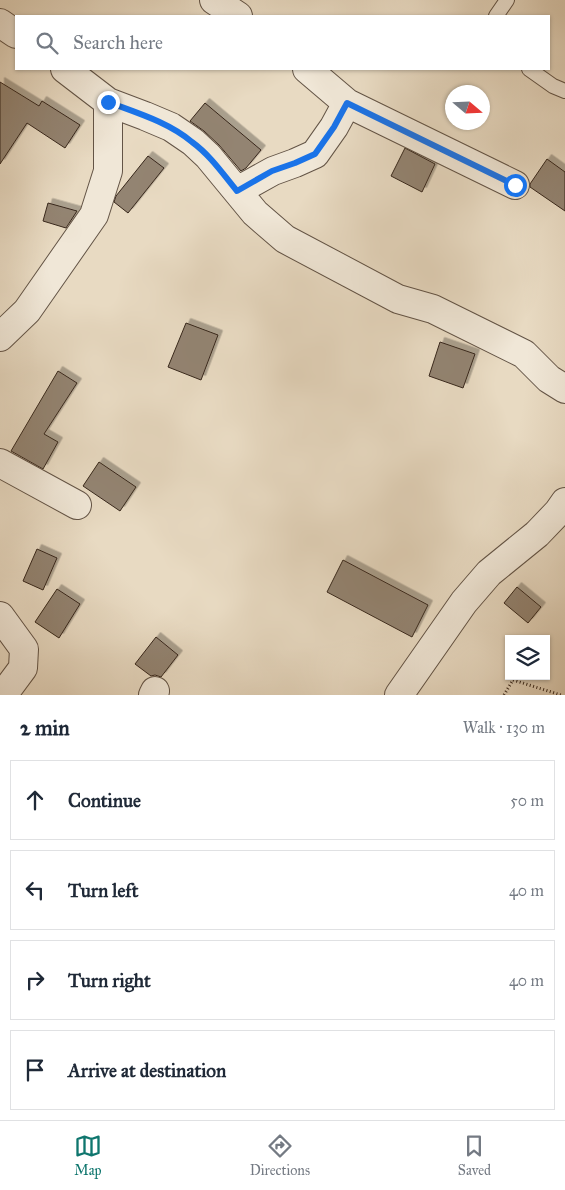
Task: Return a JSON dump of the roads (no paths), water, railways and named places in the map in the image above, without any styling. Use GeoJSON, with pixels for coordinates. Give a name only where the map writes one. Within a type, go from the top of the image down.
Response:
{"type":"FeatureCollection","features":[{"type":"Feature","properties":{"kind":"street"},"geometry":{"type":"LineString","coordinates":[[214,0],[236,15]]}},
{"type":"Feature","properties":{"kind":"street"},"geometry":{"type":"LineString","coordinates":[[0,23],[15,33]]}},
{"type":"Feature","properties":{"kind":"street"},"geometry":{"type":"LineString","coordinates":[[66,70],[108,102],[171,127],[193,142],[208,156],[255,213],[285,240],[398,299],[434,309],[524,354],[549,379],[565,390]]}},
{"type":"Feature","properties":{"kind":"street"},"geometry":{"type":"LineString","coordinates":[[308,70],[347,103],[515,185]]}},
{"type":"Feature","properties":{"kind":"street"},"geometry":{"type":"LineString","coordinates":[[0,337],[28,311],[94,215],[108,171],[108,102]]}},
{"type":"Feature","properties":{"kind":"street"},"geometry":{"type":"LineString","coordinates":[[237,191],[272,171],[315,154],[334,127],[347,103]]}},
{"type":"Feature","properties":{"kind":"street"},"geometry":{"type":"LineString","coordinates":[[0,463],[77,505]]}},
{"type":"Feature","properties":{"kind":"street"},"geometry":{"type":"LineString","coordinates":[[399,695],[464,602],[482,580],[537,534],[565,502]]}},
{"type":"Feature","properties":{"kind":"street"},"geometry":{"type":"LineString","coordinates":[[0,616],[24,650],[22,668],[3,695]]}},
{"type":"Feature","properties":{"kind":"lane"},"geometry":{"type":"LineString","coordinates":[[497,15],[508,0]]}},
{"type":"Feature","properties":{"kind":"lane"},"geometry":{"type":"LineString","coordinates":[[530,70],[553,86],[565,91]]}}]}
